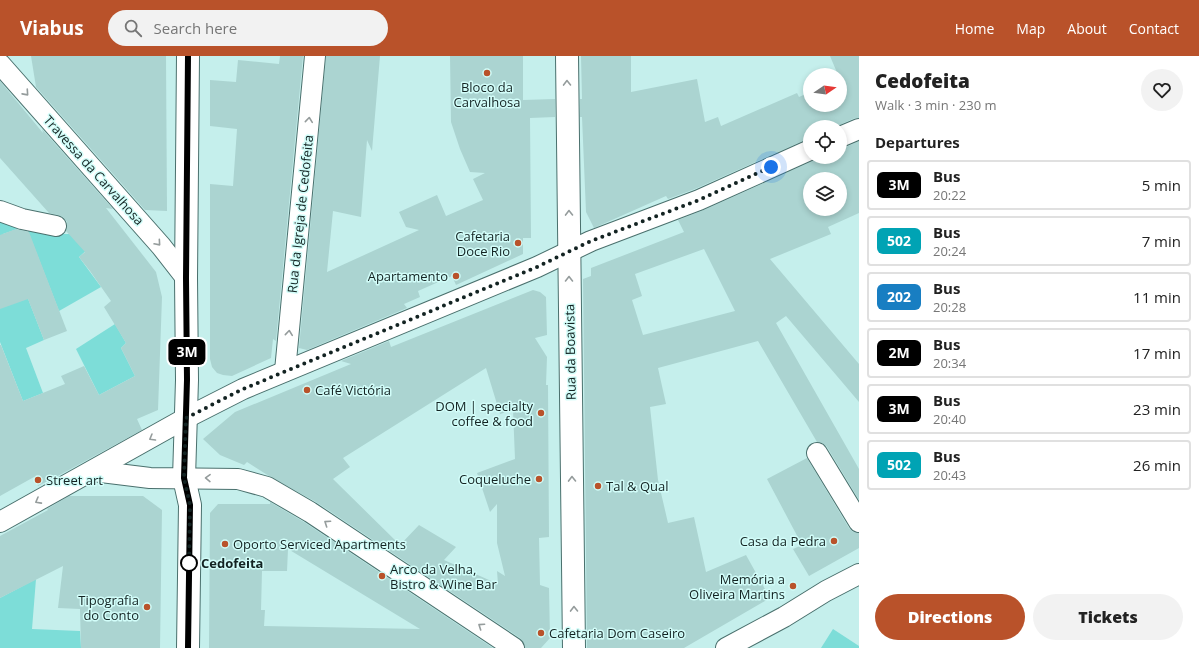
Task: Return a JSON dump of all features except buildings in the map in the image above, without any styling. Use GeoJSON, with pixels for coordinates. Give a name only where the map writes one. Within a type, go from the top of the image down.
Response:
{"type":"FeatureCollection","features":[{"type":"Feature","properties":{"kind":"main road"},"geometry":{"type":"LineString","coordinates":[[188,56],[186,278],[187,372],[184,478],[190,505],[188,648]]}},
{"type":"Feature","properties":{"kind":"main road","name":"Rua da Boavista"},"geometry":{"type":"LineString","coordinates":[[567,56],[574,648]]}},
{"type":"Feature","properties":{"kind":"street","name":"Rua da Igreja de Cedofeita"},"geometry":{"type":"LineString","coordinates":[[285,371],[315,56]]}},
{"type":"Feature","properties":{"kind":"street","name":"Travessa da Carvalhosa"},"geometry":{"type":"LineString","coordinates":[[0,64],[161,246],[186,278]]}},
{"type":"Feature","properties":{"kind":"street"},"geometry":{"type":"LineString","coordinates":[[847,134],[859,129]]}},
{"type":"Feature","properties":{"kind":"street"},"geometry":{"type":"LineString","coordinates":[[0,522],[186,418],[243,389],[537,267],[591,241],[699,200],[803,153]]}},
{"type":"Feature","properties":{"kind":"street"},"geometry":{"type":"LineString","coordinates":[[0,211],[56,226]]}},
{"type":"Feature","properties":{"kind":"street"},"geometry":{"type":"LineString","coordinates":[[817,453],[859,522]]}},
{"type":"Feature","properties":{"kind":"street"},"geometry":{"type":"LineString","coordinates":[[93,471],[150,478],[238,478],[267,487],[310,512],[514,648]]}},
{"type":"Feature","properties":{"kind":"street"},"geometry":{"type":"LineString","coordinates":[[726,648],[859,574]]}},
{"type":"Feature","properties":{"kind":"shaded area"},"geometry":{"type":"Polygon","coordinates":[[[0,218],[55,234],[78,234],[90,247],[79,257],[101,287],[59,311],[26,226],[3,234],[44,340],[26,348],[43,393],[23,401],[0,342],[0,218]]]}},
{"type":"Feature","properties":{"kind":"shaded area"},"geometry":{"type":"Polygon","coordinates":[[[115,324],[126,343],[121,348],[135,376],[99,395],[76,349],[115,324]]]}},
{"type":"Feature","properties":{"kind":"shaded area"},"geometry":{"type":"Polygon","coordinates":[[[36,579],[32,629],[80,631],[81,648],[0,648],[0,598],[36,579]]]}},
{"type":"Feature","properties":{"kind":"shaded area"},"geometry":{"type":"Polygon","coordinates":[[[833,629],[859,646],[859,648],[821,648],[833,629]]]}},
{"type":"Feature","properties":{"kind":"bus line","name":"3M"},"geometry":{"type":"LineString","coordinates":[[188,56],[186,278],[187,380],[184,478],[190,505],[188,648]]}},
{"type":"Feature","properties":{"kind":"place","name":"Bloco da Carvalhosa"},"geometry":{"type":"Point","coordinates":[487,73]}},
{"type":"Feature","properties":{"kind":"place","name":"Cafetaria Doce Rio"},"geometry":{"type":"Point","coordinates":[518,243]}},
{"type":"Feature","properties":{"kind":"place","name":"Apartamento"},"geometry":{"type":"Point","coordinates":[456,276]}},
{"type":"Feature","properties":{"kind":"place","name":"Café Victória"},"geometry":{"type":"Point","coordinates":[307,390]}},
{"type":"Feature","properties":{"kind":"place","name":"DOM | specialty coffee & food"},"geometry":{"type":"Point","coordinates":[541,413]}},
{"type":"Feature","properties":{"kind":"place","name":"Coqueluche"},"geometry":{"type":"Point","coordinates":[539,479]}},
{"type":"Feature","properties":{"kind":"place","name":"Street art"},"geometry":{"type":"Point","coordinates":[38,480]}},
{"type":"Feature","properties":{"kind":"place","name":"Tal & Qual"},"geometry":{"type":"Point","coordinates":[598,486]}},
{"type":"Feature","properties":{"kind":"place","name":"Casa da Pedra"},"geometry":{"type":"Point","coordinates":[834,541]}},
{"type":"Feature","properties":{"kind":"place","name":"Oporto Serviced Apartments"},"geometry":{"type":"Point","coordinates":[225,544]}},
{"type":"Feature","properties":{"kind":"place","name":"Cedofeita"},"geometry":{"type":"Point","coordinates":[189,563]}},
{"type":"Feature","properties":{"kind":"place","name":"Arco da Velha, Bistro & Wine Bar"},"geometry":{"type":"Point","coordinates":[382,576]}},
{"type":"Feature","properties":{"kind":"place","name":"Memória a Oliveira Martins"},"geometry":{"type":"Point","coordinates":[793,586]}},
{"type":"Feature","properties":{"kind":"place","name":"Tipografia do Conto"},"geometry":{"type":"Point","coordinates":[147,607]}},
{"type":"Feature","properties":{"kind":"place","name":"Cafetaria Dom Caseiro"},"geometry":{"type":"Point","coordinates":[541,633]}},
{"type":"Feature","properties":{"kind":"route"},"geometry":{"type":"LineString","coordinates":[[189,563],[189,569],[190,505],[184,478],[186,418],[243,389],[537,267],[591,241],[699,200],[771,167]]}}]}
